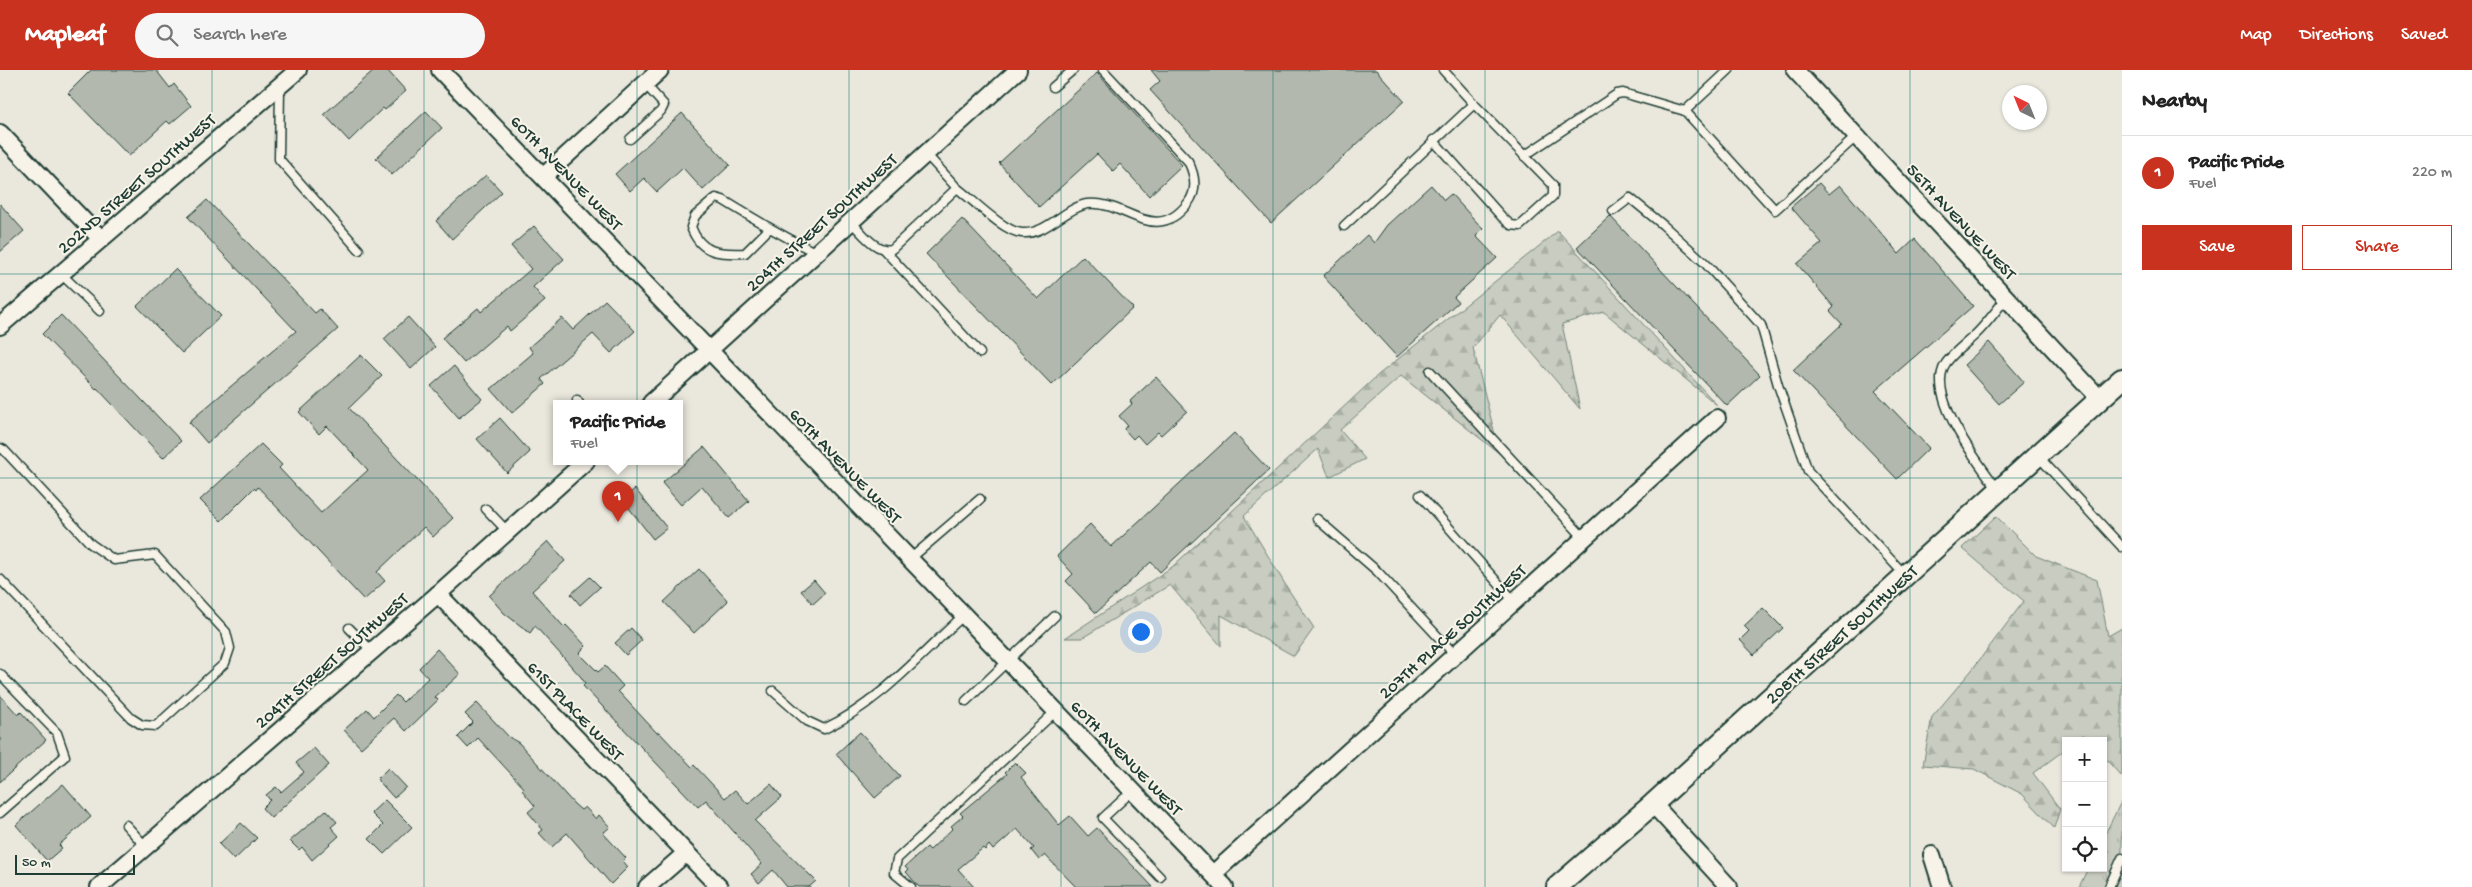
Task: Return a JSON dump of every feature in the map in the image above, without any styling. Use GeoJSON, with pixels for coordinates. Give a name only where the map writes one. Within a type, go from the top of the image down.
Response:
{"type":"FeatureCollection","features":[{"type":"Feature","properties":{"kind":"street","name":"202ND STREET SOUTHWEST"},"geometry":{"type":"LineString","coordinates":[[0,326],[298,70]]}},
{"type":"Feature","properties":{"kind":"street","name":"60TH AVENUE WEST"},"geometry":{"type":"LineString","coordinates":[[440,70],[544,176],[709,351],[1225,887]]}},
{"type":"Feature","properties":{"kind":"street"},"geometry":{"type":"LineString","coordinates":[[544,176],[660,70]]}},
{"type":"Feature","properties":{"kind":"street","name":"204TH STREET SOUTHWEST"},"geometry":{"type":"LineString","coordinates":[[654,400],[1018,70]]}},
{"type":"Feature","properties":{"kind":"street","name":"56TH AVENUE WEST"},"geometry":{"type":"LineString","coordinates":[[1796,70],[2100,399]]}},
{"type":"Feature","properties":{"kind":"street"},"geometry":{"type":"LineString","coordinates":[[0,133],[101,239]]}},
{"type":"Feature","properties":{"kind":"street","name":"208TH STREET SOUTHWEST"},"geometry":{"type":"LineString","coordinates":[[1557,887],[1653,804],[2122,379]]}},
{"type":"Feature","properties":{"kind":"street","name":"207TH PLACE SOUTHWEST"},"geometry":{"type":"LineString","coordinates":[[1213,874],[1717,418]]}},
{"type":"Feature","properties":{"kind":"street","name":"204TH STREET SOUTHWEST"},"geometry":{"type":"LineString","coordinates":[[100,887],[438,594],[581,465]]}},
{"type":"Feature","properties":{"kind":"street","name":"61ST PLACE WEST"},"geometry":{"type":"LineString","coordinates":[[438,594],[719,887]]}},
{"type":"Feature","properties":{"kind":"street"},"geometry":{"type":"LineString","coordinates":[[1653,804],[1729,887]]}},
{"type":"Feature","properties":{"kind":"street"},"geometry":{"type":"LineString","coordinates":[[647,887],[686,853]]}},
{"type":"Feature","properties":{"kind":"street"},"geometry":{"type":"LineString","coordinates":[[1932,855],[1942,887]]}},
{"type":"Feature","properties":{"kind":"lane"},"geometry":{"type":"LineString","coordinates":[[1053,87],[1073,70]]}},
{"type":"Feature","properties":{"kind":"lane"},"geometry":{"type":"LineString","coordinates":[[926,154],[957,188],[1005,226],[1021,234],[1033,232],[1086,204],[1098,204],[1140,220],[1157,222],[1171,219],[1183,210],[1192,199],[1195,186],[1194,172],[1188,161],[1103,70]]}},
{"type":"Feature","properties":{"kind":"lane"},"geometry":{"type":"LineString","coordinates":[[1433,140],[1511,225],[1520,226],[1553,196],[1553,186],[1443,70]]}},
{"type":"Feature","properties":{"kind":"lane"},"geometry":{"type":"LineString","coordinates":[[1685,111],[1729,70]]}},
{"type":"Feature","properties":{"kind":"lane"},"geometry":{"type":"LineString","coordinates":[[630,139],[661,111],[664,105],[645,84]]}},
{"type":"Feature","properties":{"kind":"lane"},"geometry":{"type":"LineString","coordinates":[[280,85],[279,159],[359,250]]}},
{"type":"Feature","properties":{"kind":"lane"},"geometry":{"type":"LineString","coordinates":[[1524,156],[1617,94],[1623,93],[1685,111],[1775,210],[1857,136]]}},
{"type":"Feature","properties":{"kind":"lane"},"geometry":{"type":"LineString","coordinates":[[1344,226],[1433,140],[1474,104]]}},
{"type":"Feature","properties":{"kind":"lane"},"geometry":{"type":"LineString","coordinates":[[885,251],[892,249],[957,188]]}},
{"type":"Feature","properties":{"kind":"lane"},"geometry":{"type":"LineString","coordinates":[[769,229],[745,253],[728,254],[708,250],[696,240],[691,227],[695,216],[716,198],[769,229],[817,253]]}},
{"type":"Feature","properties":{"kind":"lane"},"geometry":{"type":"LineString","coordinates":[[1613,211],[1630,198],[1705,263],[1760,325],[1778,385],[1808,471],[1906,575]]}},
{"type":"Feature","properties":{"kind":"lane"},"geometry":{"type":"LineString","coordinates":[[851,222],[878,248],[885,251],[980,353]]}},
{"type":"Feature","properties":{"kind":"lane"},"geometry":{"type":"LineString","coordinates":[[61,274],[100,311]]}},
{"type":"Feature","properties":{"kind":"lane"},"geometry":{"type":"LineString","coordinates":[[1999,491],[1970,448],[1946,406],[1941,390],[1940,378],[1945,365],[1957,350],[1974,336],[2006,298]]}},
{"type":"Feature","properties":{"kind":"lane"},"geometry":{"type":"LineString","coordinates":[[1430,371],[1584,538]]}},
{"type":"Feature","properties":{"kind":"lane"},"geometry":{"type":"LineString","coordinates":[[0,448],[4,450],[91,544],[114,560],[155,555],[226,632],[230,648],[225,663],[156,726],[142,725],[131,718],[0,579]]}},
{"type":"Feature","properties":{"kind":"lane"},"geometry":{"type":"LineString","coordinates":[[2038,456],[2122,547]]}},
{"type":"Feature","properties":{"kind":"lane"},"geometry":{"type":"LineString","coordinates":[[1420,495],[1514,602]]}},
{"type":"Feature","properties":{"kind":"lane"},"geometry":{"type":"LineString","coordinates":[[910,560],[980,499]]}},
{"type":"Feature","properties":{"kind":"lane"},"geometry":{"type":"LineString","coordinates":[[486,509],[507,531]]}},
{"type":"Feature","properties":{"kind":"lane"},"geometry":{"type":"LineString","coordinates":[[1317,519],[1377,572],[1455,655]]}},
{"type":"Feature","properties":{"kind":"lane"},"geometry":{"type":"LineString","coordinates":[[773,691],[807,721],[824,729],[849,717],[869,702],[964,615]]}},
{"type":"Feature","properties":{"kind":"lane"},"geometry":{"type":"LineString","coordinates":[[966,701],[1055,616]]}},
{"type":"Feature","properties":{"kind":"lane"},"geometry":{"type":"LineString","coordinates":[[350,628],[372,651]]}},
{"type":"Feature","properties":{"kind":"lane"},"geometry":{"type":"LineString","coordinates":[[0,674],[57,732],[65,756],[0,813]]}},
{"type":"Feature","properties":{"kind":"lane"},"geometry":{"type":"LineString","coordinates":[[911,887],[894,873],[897,859],[1056,711]]}},
{"type":"Feature","properties":{"kind":"lane"},"geometry":{"type":"LineString","coordinates":[[1132,791],[1103,818],[1160,877]]}},
{"type":"Feature","properties":{"kind":"lane"},"geometry":{"type":"LineString","coordinates":[[126,824],[146,847]]}},
{"type":"Feature","properties":{"kind":"lane"},"geometry":{"type":"LineString","coordinates":[[2109,887],[2122,858]]}},
{"type":"Feature","properties":{"kind":"green space"},"geometry":{"type":"Polygon","coordinates":[[[1558,231],[1717,405],[1604,312],[1562,324],[1580,409],[1500,315],[1473,348],[1500,454],[1401,376],[1340,430],[1365,459],[1329,477],[1318,449],[1244,516],[1314,628],[1294,656],[1221,615],[1221,646],[1170,585],[1082,638],[1065,638],[1172,567],[1378,375],[1558,231]]]}},
{"type":"Feature","properties":{"kind":"green space"},"geometry":{"type":"Polygon","coordinates":[[[1996,516],[2036,556],[2097,580],[2108,636],[2122,628],[2122,777],[2107,760],[2107,737],[2086,737],[2084,735],[2082,737],[2062,737],[2062,752],[2033,773],[2060,809],[2054,828],[2022,794],[1974,769],[1923,765],[1932,717],[1971,671],[2024,601],[1962,548],[1996,516]]]}},
{"type":"Feature","properties":{"kind":"green space"},"geometry":{"type":"Polygon","coordinates":[[[2122,800],[2122,887],[2079,887],[2086,872],[2107,872],[2107,830],[2122,800]]]}},
{"type":"Feature","properties":{"kind":"building"},"geometry":{"type":"Polygon","coordinates":[[[91,70],[156,70],[170,88],[174,84],[191,106],[170,124],[167,121],[129,156],[68,93],[91,70]]]}},
{"type":"Feature","properties":{"kind":"building"},"geometry":{"type":"Polygon","coordinates":[[[374,70],[387,70],[406,91],[385,110],[383,108],[349,141],[324,114],[374,70]]]}},
{"type":"Feature","properties":{"kind":"building"},"geometry":{"type":"Polygon","coordinates":[[[1151,70],[1376,70],[1404,101],[1271,223],[1150,90],[1160,81],[1151,70]]]}},
{"type":"Feature","properties":{"kind":"building"},"geometry":{"type":"Polygon","coordinates":[[[1097,73],[1182,165],[1149,196],[1120,164],[1113,171],[1097,154],[1039,207],[999,163],[1097,73]]]}},
{"type":"Feature","properties":{"kind":"building"},"geometry":{"type":"Polygon","coordinates":[[[426,111],[442,128],[392,175],[376,158],[426,111]]]}},
{"type":"Feature","properties":{"kind":"building"},"geometry":{"type":"Polygon","coordinates":[[[682,113],[730,165],[703,190],[683,168],[657,192],[644,178],[630,191],[615,174],[682,113]]]}},
{"type":"Feature","properties":{"kind":"building"},"geometry":{"type":"Polygon","coordinates":[[[486,175],[502,192],[452,239],[436,221],[486,175]]]}},
{"type":"Feature","properties":{"kind":"building"},"geometry":{"type":"Polygon","coordinates":[[[1819,183],[1829,194],[1840,185],[1899,254],[1915,239],[1973,306],[1875,391],[1929,448],[1897,479],[1793,370],[1842,324],[1830,311],[1834,307],[1797,264],[1822,243],[1791,207],[1819,183]]]}},
{"type":"Feature","properties":{"kind":"building"},"geometry":{"type":"Polygon","coordinates":[[[1431,185],[1444,200],[1451,194],[1483,229],[1476,236],[1497,258],[1454,297],[1458,302],[1397,357],[1323,276],[1367,235],[1374,243],[1387,225],[1431,185]]]}},
{"type":"Feature","properties":{"kind":"building"},"geometry":{"type":"Polygon","coordinates":[[[207,200],[315,313],[320,309],[338,329],[207,443],[189,422],[296,331],[188,217],[207,200]]]}},
{"type":"Feature","properties":{"kind":"building"},"geometry":{"type":"Polygon","coordinates":[[[0,204],[24,231],[0,252],[0,204]]]}},
{"type":"Feature","properties":{"kind":"building"},"geometry":{"type":"Polygon","coordinates":[[[1610,216],[1760,375],[1727,406],[1577,247],[1610,216]]]}},
{"type":"Feature","properties":{"kind":"building"},"geometry":{"type":"Polygon","coordinates":[[[962,219],[1038,299],[1083,256],[1133,308],[1052,385],[926,254],[962,219]]]}},
{"type":"Feature","properties":{"kind":"building"},"geometry":{"type":"Polygon","coordinates":[[[534,226],[564,259],[533,287],[545,301],[510,331],[507,326],[464,363],[442,338],[478,308],[481,312],[531,269],[511,246],[534,226]]]}},
{"type":"Feature","properties":{"kind":"building"},"geometry":{"type":"Polygon","coordinates":[[[175,269],[221,316],[182,353],[137,306],[175,269]]]}},
{"type":"Feature","properties":{"kind":"building"},"geometry":{"type":"Polygon","coordinates":[[[605,300],[635,331],[611,353],[593,334],[541,379],[545,384],[512,413],[491,389],[533,353],[529,347],[562,318],[573,330],[605,300]]]}},
{"type":"Feature","properties":{"kind":"building"},"geometry":{"type":"Polygon","coordinates":[[[61,315],[181,441],[163,458],[97,388],[42,334],[61,315]]]}},
{"type":"Feature","properties":{"kind":"building"},"geometry":{"type":"Polygon","coordinates":[[[408,317],[435,347],[411,369],[384,339],[408,317]]]}},
{"type":"Feature","properties":{"kind":"building"},"geometry":{"type":"Polygon","coordinates":[[[1989,342],[2024,382],[1999,404],[1964,365],[1989,342]]]}},
{"type":"Feature","properties":{"kind":"building"},"geometry":{"type":"Polygon","coordinates":[[[361,355],[382,376],[349,408],[453,518],[433,537],[424,527],[377,572],[385,581],[364,600],[258,487],[256,490],[254,488],[221,521],[200,500],[261,444],[282,465],[279,468],[321,513],[368,470],[327,426],[319,434],[299,412],[361,355]]]}},
{"type":"Feature","properties":{"kind":"building"},"geometry":{"type":"Polygon","coordinates":[[[454,366],[482,399],[459,418],[431,386],[454,366]]]}},
{"type":"Feature","properties":{"kind":"building"},"geometry":{"type":"Polygon","coordinates":[[[1156,377],[1187,411],[1161,435],[1158,432],[1145,444],[1137,435],[1133,439],[1124,429],[1127,425],[1119,416],[1132,404],[1130,401],[1156,377]]]}},
{"type":"Feature","properties":{"kind":"building"},"geometry":{"type":"Polygon","coordinates":[[[500,418],[530,452],[507,473],[477,439],[500,418]]]}},
{"type":"Feature","properties":{"kind":"building"},"geometry":{"type":"Polygon","coordinates":[[[1234,433],[1269,470],[1160,572],[1151,562],[1096,613],[1066,581],[1073,574],[1057,556],[1090,524],[1111,547],[1234,433]]]}},
{"type":"Feature","properties":{"kind":"building"},"geometry":{"type":"Polygon","coordinates":[[[704,447],[749,501],[729,518],[702,486],[681,505],[662,483],[704,447]]]}},
{"type":"Feature","properties":{"kind":"building"},"geometry":{"type":"Polygon","coordinates":[[[635,489],[667,528],[653,539],[622,499],[635,489]]]}},
{"type":"Feature","properties":{"kind":"building"},"geometry":{"type":"Polygon","coordinates":[[[548,541],[565,561],[532,591],[564,627],[566,625],[586,646],[579,653],[598,672],[605,666],[623,686],[618,691],[657,733],[659,732],[692,767],[694,765],[725,798],[735,790],[748,804],[771,784],[782,797],[755,821],[816,881],[809,887],[787,887],[773,870],[759,883],[751,874],[762,864],[706,800],[698,807],[583,686],[585,683],[581,677],[535,626],[530,633],[504,613],[489,596],[548,541]]]}},
{"type":"Feature","properties":{"kind":"building"},"geometry":{"type":"Polygon","coordinates":[[[699,569],[728,601],[694,633],[664,602],[699,569]]]}},
{"type":"Feature","properties":{"kind":"building"},"geometry":{"type":"Polygon","coordinates":[[[590,577],[600,587],[580,605],[571,594],[590,577]]]}},
{"type":"Feature","properties":{"kind":"building"},"geometry":{"type":"Polygon","coordinates":[[[814,580],[825,593],[813,604],[801,591],[814,580]]]}},
{"type":"Feature","properties":{"kind":"building"},"geometry":{"type":"Polygon","coordinates":[[[1763,608],[1783,628],[1754,655],[1740,640],[1749,631],[1744,626],[1763,608]]]}},
{"type":"Feature","properties":{"kind":"building"},"geometry":{"type":"Polygon","coordinates":[[[631,628],[642,640],[626,655],[615,643],[631,628]]]}},
{"type":"Feature","properties":{"kind":"building"},"geometry":{"type":"Polygon","coordinates":[[[437,649],[460,674],[435,697],[438,700],[406,731],[394,718],[361,748],[344,730],[367,709],[374,717],[396,695],[403,702],[428,678],[419,668],[437,649]]]}},
{"type":"Feature","properties":{"kind":"building"},"geometry":{"type":"Polygon","coordinates":[[[0,695],[18,715],[21,712],[46,740],[0,782],[0,695]]]}},
{"type":"Feature","properties":{"kind":"building"},"geometry":{"type":"Polygon","coordinates":[[[477,703],[509,737],[519,743],[574,804],[581,810],[585,807],[596,819],[599,815],[610,827],[603,833],[626,858],[623,861],[628,867],[611,884],[567,833],[552,847],[539,833],[543,830],[528,812],[535,806],[522,790],[524,788],[478,738],[468,748],[458,737],[473,722],[465,714],[477,703]]]}},
{"type":"Feature","properties":{"kind":"building"},"geometry":{"type":"Polygon","coordinates":[[[860,732],[900,776],[875,798],[836,754],[860,732]]]}},
{"type":"Feature","properties":{"kind":"building"},"geometry":{"type":"Polygon","coordinates":[[[314,748],[329,765],[271,818],[262,808],[270,800],[266,795],[276,787],[281,792],[304,772],[296,763],[314,748]]]}},
{"type":"Feature","properties":{"kind":"building"},"geometry":{"type":"Polygon","coordinates":[[[1015,762],[1026,773],[1021,777],[1059,825],[1070,816],[1088,836],[1097,828],[1153,887],[1076,887],[1045,855],[1039,860],[1031,850],[1034,848],[1017,829],[993,850],[989,845],[985,850],[983,848],[958,869],[974,887],[919,887],[906,872],[908,870],[905,867],[927,847],[930,850],[953,828],[951,826],[963,816],[960,813],[1007,774],[1005,772],[1015,762]]]}},
{"type":"Feature","properties":{"kind":"building"},"geometry":{"type":"Polygon","coordinates":[[[388,768],[406,787],[394,798],[377,779],[388,768]]]}},
{"type":"Feature","properties":{"kind":"building"},"geometry":{"type":"Polygon","coordinates":[[[63,784],[91,817],[59,845],[62,848],[47,861],[16,825],[63,784]]]}},
{"type":"Feature","properties":{"kind":"building"},"geometry":{"type":"Polygon","coordinates":[[[385,800],[412,827],[384,854],[369,839],[383,825],[371,813],[385,800]]]}},
{"type":"Feature","properties":{"kind":"building"},"geometry":{"type":"Polygon","coordinates":[[[326,810],[337,822],[331,827],[339,836],[312,860],[302,847],[299,850],[290,841],[326,810]]]}},
{"type":"Feature","properties":{"kind":"building"},"geometry":{"type":"Polygon","coordinates":[[[241,823],[257,838],[234,860],[219,844],[241,823]]]}},
{"type":"Feature","properties":{"kind":"place","name":"Pacific Pride"},"geometry":{"type":"Point","coordinates":[618,522]}}]}
